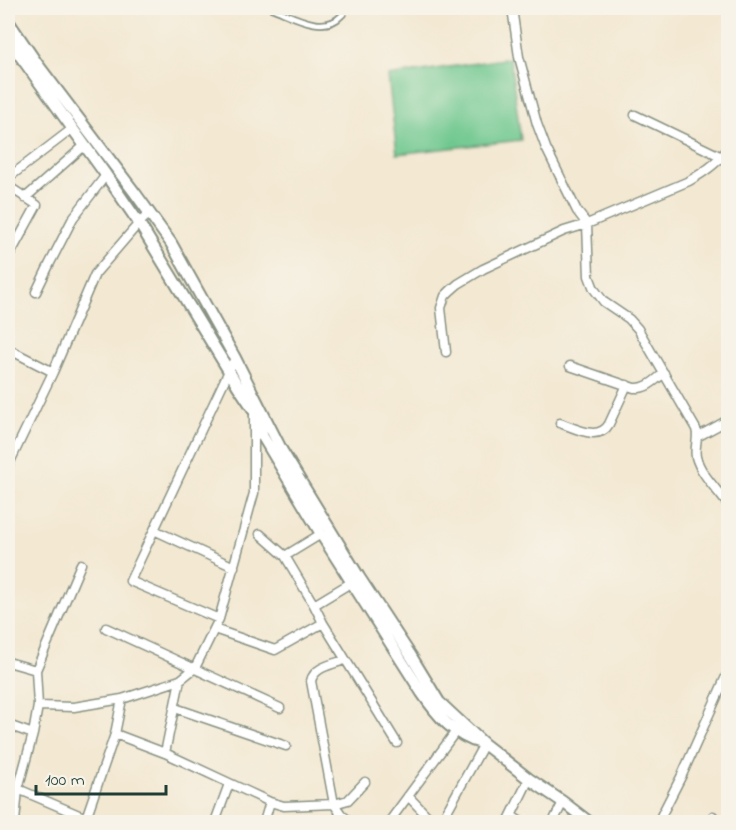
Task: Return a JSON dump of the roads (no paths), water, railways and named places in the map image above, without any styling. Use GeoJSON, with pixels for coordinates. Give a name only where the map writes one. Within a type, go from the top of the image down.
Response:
{"type":"FeatureCollection","features":[{"type":"Feature","properties":{"kind":"street"},"geometry":{"type":"LineString","coordinates":[[512,8],[519,57],[537,124],[546,148],[577,211],[587,224],[589,276],[594,289],[604,302],[629,319],[638,329],[696,429],[695,448],[698,462],[705,475],[729,505]]}},
{"type":"Feature","properties":{"kind":"street"},"geometry":{"type":"LineString","coordinates":[[8,21],[38,65],[150,213],[176,253],[235,358],[257,408],[355,580]]}},
{"type":"Feature","properties":{"kind":"street"},"geometry":{"type":"LineString","coordinates":[[8,39],[139,223],[238,386],[257,408],[263,437],[321,534],[411,656],[435,704],[456,731],[468,740],[484,744]]}},
{"type":"Feature","properties":{"kind":"street"},"geometry":{"type":"LineString","coordinates":[[635,115],[725,156]]}},
{"type":"Feature","properties":{"kind":"street"},"geometry":{"type":"LineString","coordinates":[[8,178],[72,129]]}},
{"type":"Feature","properties":{"kind":"street"},"geometry":{"type":"LineString","coordinates":[[25,198],[84,146]]}},
{"type":"Feature","properties":{"kind":"street"},"geometry":{"type":"LineString","coordinates":[[446,352],[441,308],[445,296],[458,284],[483,268],[564,231],[587,224],[689,181],[725,156],[729,148]]}},
{"type":"Feature","properties":{"kind":"street"},"geometry":{"type":"LineString","coordinates":[[36,292],[73,218],[106,175]]}},
{"type":"Feature","properties":{"kind":"street"},"geometry":{"type":"LineString","coordinates":[[8,186],[37,205],[8,258]]}},
{"type":"Feature","properties":{"kind":"street"},"geometry":{"type":"LineString","coordinates":[[8,466],[53,372],[95,274],[150,213]]}},
{"type":"Feature","properties":{"kind":"street"},"geometry":{"type":"LineString","coordinates":[[8,349],[53,372]]}},
{"type":"Feature","properties":{"kind":"street"},"geometry":{"type":"LineString","coordinates":[[219,620],[130,582],[235,358]]}},
{"type":"Feature","properties":{"kind":"street"},"geometry":{"type":"LineString","coordinates":[[570,366],[634,388],[643,388],[652,384],[664,373]]}},
{"type":"Feature","properties":{"kind":"street"},"geometry":{"type":"LineString","coordinates":[[560,423],[592,433],[602,431],[607,428],[627,385]]}},
{"type":"Feature","properties":{"kind":"street"},"geometry":{"type":"LineString","coordinates":[[38,706],[74,707],[122,699],[180,680],[195,668],[219,620],[254,493],[257,408]]}},
{"type":"Feature","properties":{"kind":"street"},"geometry":{"type":"LineString","coordinates":[[697,437],[729,420]]}},
{"type":"Feature","properties":{"kind":"street"},"geometry":{"type":"LineString","coordinates":[[154,530],[234,567]]}},
{"type":"Feature","properties":{"kind":"street"},"geometry":{"type":"LineString","coordinates":[[260,534],[285,556],[345,660],[397,743]]}},
{"type":"Feature","properties":{"kind":"street"},"geometry":{"type":"LineString","coordinates":[[285,556],[321,534]]}},
{"type":"Feature","properties":{"kind":"street"},"geometry":{"type":"LineString","coordinates":[[15,822],[18,789],[38,706],[36,670],[81,564]]}},
{"type":"Feature","properties":{"kind":"street"},"geometry":{"type":"LineString","coordinates":[[314,605],[355,580]]}},
{"type":"Feature","properties":{"kind":"street"},"geometry":{"type":"LineString","coordinates":[[214,629],[275,650],[323,623]]}},
{"type":"Feature","properties":{"kind":"street"},"geometry":{"type":"LineString","coordinates":[[106,627],[280,708]]}},
{"type":"Feature","properties":{"kind":"street"},"geometry":{"type":"LineString","coordinates":[[345,660],[317,670],[312,674],[311,681],[334,804],[340,814],[350,822]]}},
{"type":"Feature","properties":{"kind":"street"},"geometry":{"type":"LineString","coordinates":[[8,662],[36,670]]}},
{"type":"Feature","properties":{"kind":"street"},"geometry":{"type":"LineString","coordinates":[[658,822],[729,672]]}},
{"type":"Feature","properties":{"kind":"street"},"geometry":{"type":"LineString","coordinates":[[165,753],[180,680]]}},
{"type":"Feature","properties":{"kind":"street"},"geometry":{"type":"LineString","coordinates":[[86,820],[114,734],[122,699]]}},
{"type":"Feature","properties":{"kind":"street"},"geometry":{"type":"LineString","coordinates":[[435,704],[529,779],[589,822]]}},
{"type":"Feature","properties":{"kind":"street"},"geometry":{"type":"LineString","coordinates":[[175,708],[286,746]]}},
{"type":"Feature","properties":{"kind":"street"},"geometry":{"type":"LineString","coordinates":[[8,725],[33,734]]}},
{"type":"Feature","properties":{"kind":"street"},"geometry":{"type":"LineString","coordinates":[[389,822],[456,731]]}},
{"type":"Feature","properties":{"kind":"street"},"geometry":{"type":"LineString","coordinates":[[114,734],[165,753],[229,784],[285,806],[334,804],[348,800],[364,782]]}},
{"type":"Feature","properties":{"kind":"street"},"geometry":{"type":"LineString","coordinates":[[441,822],[484,744]]}},
{"type":"Feature","properties":{"kind":"street"},"geometry":{"type":"LineString","coordinates":[[521,822],[510,819],[529,779]]}},
{"type":"Feature","properties":{"kind":"street"},"geometry":{"type":"LineString","coordinates":[[215,822],[229,784]]}},
{"type":"Feature","properties":{"kind":"street"},"geometry":{"type":"LineString","coordinates":[[18,789],[86,820],[98,822]]}},
{"type":"Feature","properties":{"kind":"street"},"geometry":{"type":"LineString","coordinates":[[408,796],[433,822]]}},
{"type":"Feature","properties":{"kind":"street"},"geometry":{"type":"LineString","coordinates":[[264,822],[270,802]]}},
{"type":"Feature","properties":{"kind":"street"},"geometry":{"type":"LineString","coordinates":[[553,822],[563,802]]}},
{"type":"Feature","properties":{"kind":"street"},"geometry":{"type":"LineString","coordinates":[[334,822],[340,814]]}},
{"type":"Feature","properties":{"kind":"lane"},"geometry":{"type":"LineString","coordinates":[[271,8],[306,22],[324,24],[341,16],[347,8]]}}]}
